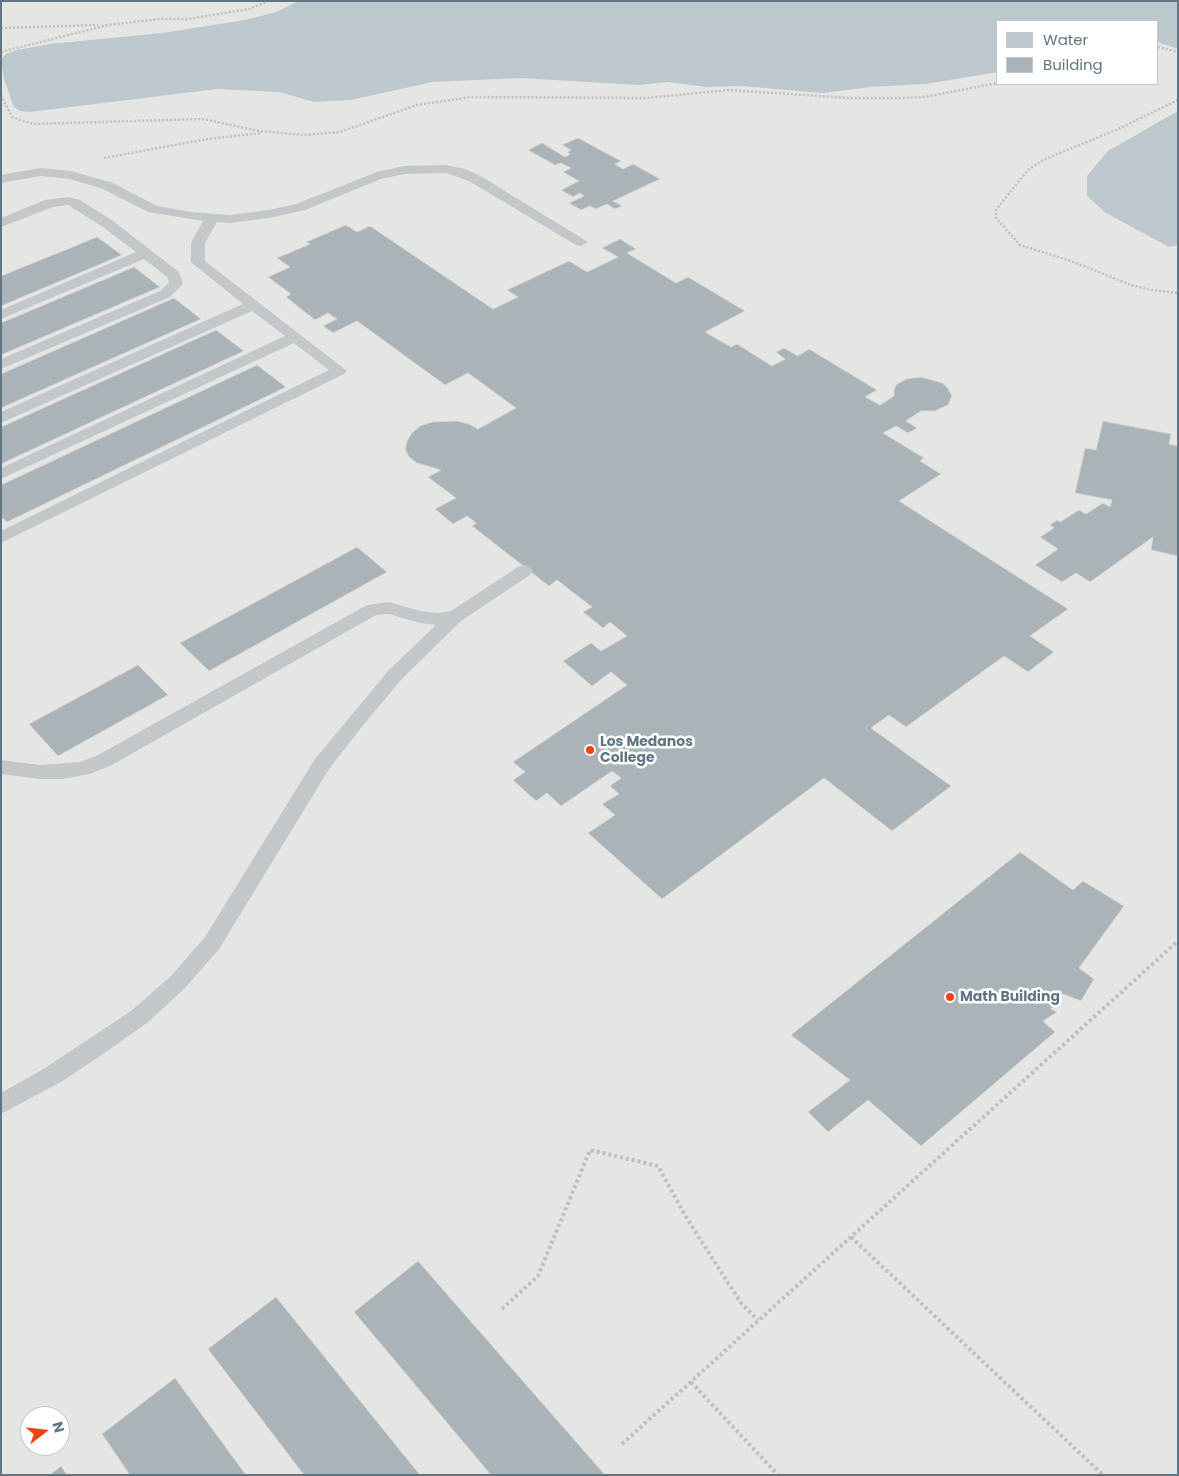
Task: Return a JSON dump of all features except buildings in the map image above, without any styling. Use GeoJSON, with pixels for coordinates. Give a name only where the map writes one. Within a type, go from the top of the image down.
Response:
{"type":"FeatureCollection","features":[{"type":"Feature","properties":{"kind":"lane"},"geometry":{"type":"LineString","coordinates":[[1,179],[40,172],[71,175],[108,186],[153,209],[169,213],[212,218],[249,217],[285,211],[377,176],[411,170],[446,169],[460,172],[489,186],[581,242]]}},
{"type":"Feature","properties":{"kind":"lane"},"geometry":{"type":"LineString","coordinates":[[1,223],[50,203],[68,201],[81,205],[174,275],[176,284],[171,290],[1,365]]}},
{"type":"Feature","properties":{"kind":"lane"},"geometry":{"type":"LineString","coordinates":[[1,538],[339,371],[198,262],[198,244],[212,218]]}},
{"type":"Feature","properties":{"kind":"lane"},"geometry":{"type":"LineString","coordinates":[[1,314],[146,253]]}},
{"type":"Feature","properties":{"kind":"lane"},"geometry":{"type":"LineString","coordinates":[[1,418],[253,305]]}},
{"type":"Feature","properties":{"kind":"lane"},"geometry":{"type":"LineString","coordinates":[[1,474],[295,337]]}},
{"type":"Feature","properties":{"kind":"lane"},"geometry":{"type":"LineString","coordinates":[[1,1104],[53,1075],[139,1017],[178,982],[212,943],[288,817],[328,757],[395,675],[455,617],[524,571]]}},
{"type":"Feature","properties":{"kind":"lane"},"geometry":{"type":"LineString","coordinates":[[1,767],[40,772],[62,772],[83,769],[105,760],[373,609],[389,608],[420,618],[438,619],[455,617]]}},
{"type":"Feature","properties":{"kind":"path"},"geometry":{"type":"LineString","coordinates":[[1,52],[108,25],[160,18],[188,19],[249,9],[268,1]]}},
{"type":"Feature","properties":{"kind":"path"},"geometry":{"type":"LineString","coordinates":[[1,28],[108,25]]}},
{"type":"Feature","properties":{"kind":"path"},"geometry":{"type":"LineString","coordinates":[[1159,46],[1178,52]]}},
{"type":"Feature","properties":{"kind":"path"},"geometry":{"type":"LineString","coordinates":[[1,95],[12,117],[33,124],[203,119],[270,133],[304,135],[340,132],[417,105],[471,97],[647,98],[715,90],[744,90],[849,98],[901,98],[924,97],[996,84]]}},
{"type":"Feature","properties":{"kind":"path"},"geometry":{"type":"LineString","coordinates":[[1178,100],[1116,130],[1043,160],[1028,170],[1014,184],[996,210],[996,218],[1020,245],[1071,261],[1131,285],[1151,290],[1178,293]]}},
{"type":"Feature","properties":{"kind":"path"},"geometry":{"type":"LineString","coordinates":[[96,159],[207,139],[270,133]]}},
{"type":"Feature","properties":{"kind":"path"},"geometry":{"type":"LineString","coordinates":[[622,1444],[1178,941]]}},
{"type":"Feature","properties":{"kind":"path"},"geometry":{"type":"LineString","coordinates":[[502,1309],[538,1276],[590,1150],[658,1166],[686,1217],[741,1303],[758,1320]]}},
{"type":"Feature","properties":{"kind":"path"},"geometry":{"type":"LineString","coordinates":[[851,1237],[1103,1475]]}},
{"type":"Feature","properties":{"kind":"path"},"geometry":{"type":"LineString","coordinates":[[691,1382],[778,1475]]}},
{"type":"Feature","properties":{"kind":"shaded area","name":"Los Medanos College"},"geometry":{"type":"Polygon","coordinates":[[[1,1],[1178,1],[1178,1475],[1,1475],[1,1]]]}},
{"type":"Feature","properties":{"kind":"water"},"geometry":{"type":"Polygon","coordinates":[[[299,1],[1178,1],[1178,49],[1159,42],[1159,20],[996,20],[996,72],[925,84],[871,87],[822,93],[741,86],[706,87],[668,82],[639,85],[520,78],[432,82],[351,100],[314,102],[279,92],[217,89],[30,112],[20,111],[14,107],[4,79],[1,59],[6,54],[17,50],[50,44],[162,33],[245,20],[276,12],[299,1]]]}},
{"type":"Feature","properties":{"kind":"water"},"geometry":{"type":"Polygon","coordinates":[[[1178,111],[1178,245],[1169,247],[1106,213],[1087,196],[1087,176],[1108,151],[1178,111]]]}},
{"type":"Feature","properties":{"kind":"place","name":"Los Medanos College"},"geometry":{"type":"Point","coordinates":[590,750]}},
{"type":"Feature","properties":{"kind":"place","name":"Math Building"},"geometry":{"type":"Point","coordinates":[950,997]}}]}
